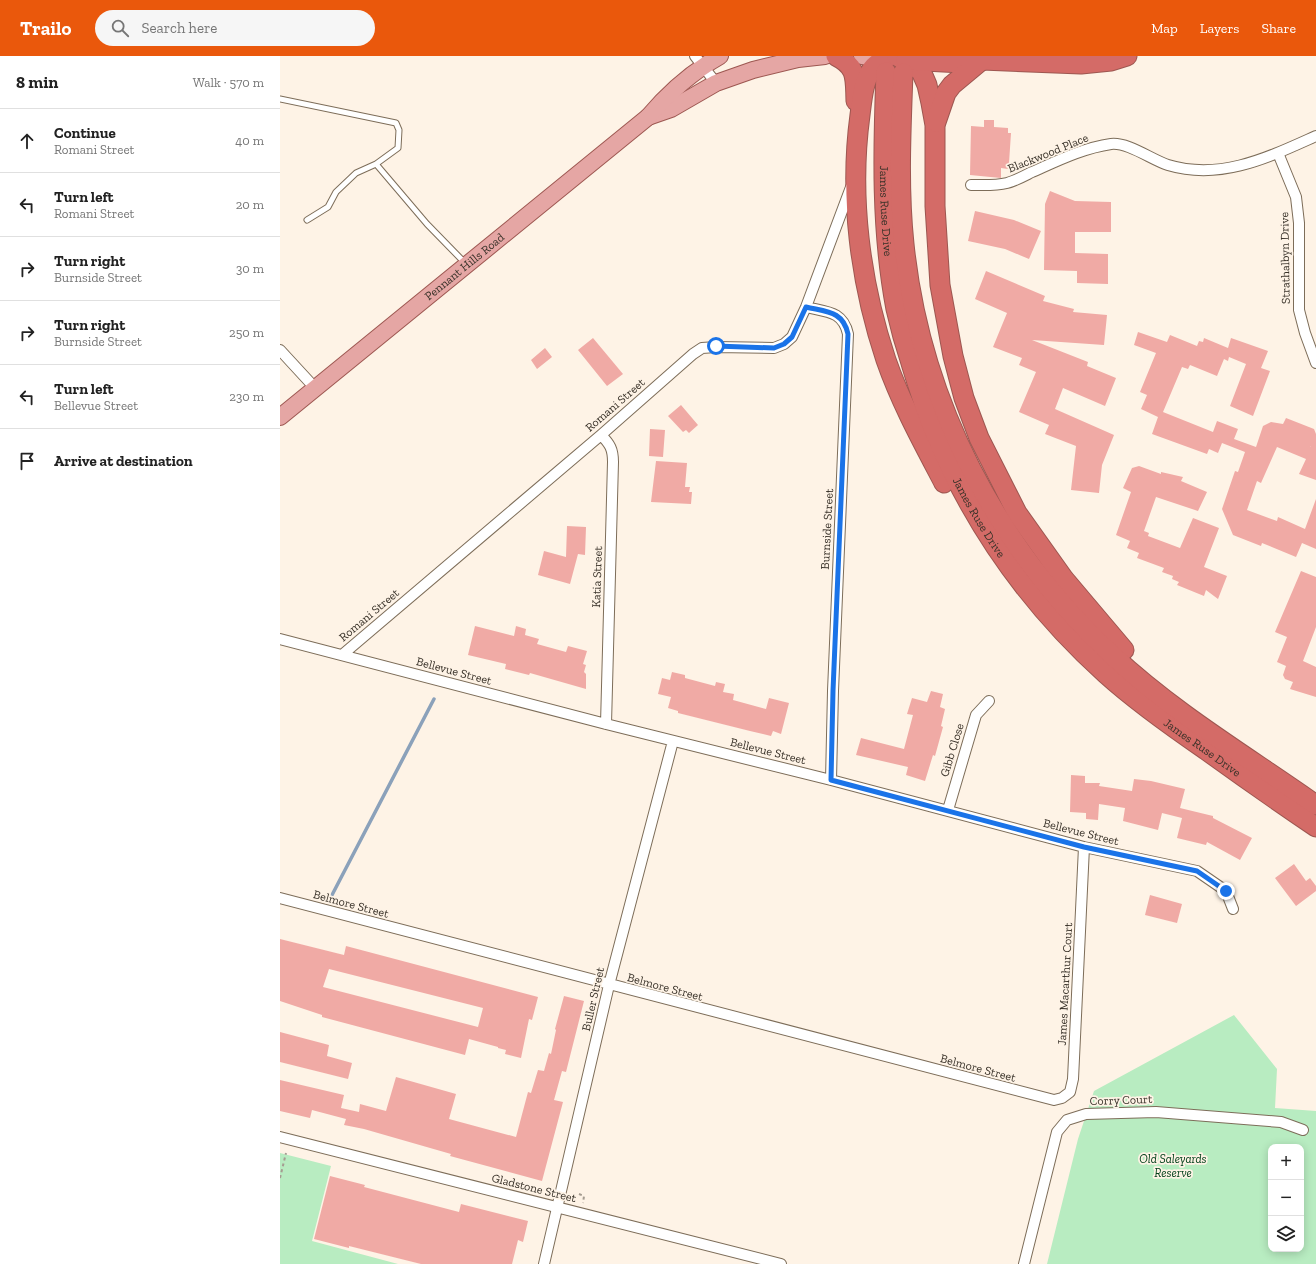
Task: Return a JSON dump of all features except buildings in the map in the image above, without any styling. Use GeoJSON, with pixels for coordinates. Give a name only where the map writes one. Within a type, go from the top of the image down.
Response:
{"type":"FeatureCollection","features":[{"type":"Feature","properties":{"kind":"highway"},"geometry":{"type":"LineString","coordinates":[[836,56],[850,65],[855,76],[857,139],[855,175],[858,221],[864,270],[886,359],[898,390],[917,430],[960,511],[988,552],[1017,586],[1051,618]]}},
{"type":"Feature","properties":{"kind":"highway"},"geometry":{"type":"LineString","coordinates":[[857,139],[865,86],[873,68],[894,63],[962,63],[977,58],[1081,64],[1111,61],[1127,56]]}},
{"type":"Feature","properties":{"kind":"highway"},"geometry":{"type":"LineString","coordinates":[[935,125],[946,93],[977,58]]}},
{"type":"Feature","properties":{"kind":"highway"},"geometry":{"type":"LineString","coordinates":[[894,63],[921,71],[927,85],[935,125],[935,206],[940,285],[947,326],[964,398],[979,438],[1017,513],[1043,552],[1120,647],[1148,673],[1181,711]]}},
{"type":"Feature","properties":{"kind":"highway","name":"James Ruse Drive"},"geometry":{"type":"LineString","coordinates":[[894,63],[883,184],[885,226],[896,309],[918,388],[945,456],[969,505],[1008,564],[1051,618],[1105,673],[1138,700],[1316,827]]}},
{"type":"Feature","properties":{"kind":"highway","name":"James Ruse Drive"},"geometry":{"type":"LineString","coordinates":[[894,63],[904,245],[918,326],[927,360],[958,443],[979,486],[1002,525],[1052,593],[1083,627],[1114,657],[1181,711],[1316,805]]}},
{"type":"Feature","properties":{"kind":"main road","name":"Pennant Hills Road"},"geometry":{"type":"LineString","coordinates":[[280,417],[648,117],[662,99],[699,61],[720,56]]}},
{"type":"Feature","properties":{"kind":"main road","name":"Pennant Hills Road"},"geometry":{"type":"LineString","coordinates":[[648,117],[671,109],[716,83],[753,70],[798,59],[825,56]]}},
{"type":"Feature","properties":{"kind":"main road"},"geometry":{"type":"LineString","coordinates":[[862,56],[894,63]]}},
{"type":"Feature","properties":{"kind":"street"},"geometry":{"type":"LineString","coordinates":[[699,61],[716,83]]}},
{"type":"Feature","properties":{"kind":"street","name":"Blackwood Place"},"geometry":{"type":"LineString","coordinates":[[970,185],[1007,183],[1069,156],[1096,147],[1114,144],[1129,148],[1169,165],[1208,170],[1230,169],[1278,153],[1316,136]]}},
{"type":"Feature","properties":{"kind":"street","name":"Strathalbyn Drive"},"geometry":{"type":"LineString","coordinates":[[1278,153],[1296,197],[1299,223],[1299,310],[1305,333],[1316,363]]}},
{"type":"Feature","properties":{"kind":"street","name":"Romani Street"},"geometry":{"type":"LineString","coordinates":[[342,655],[601,435],[693,354],[702,348],[716,346],[774,348],[784,344],[792,337],[806,307],[855,175]]}},
{"type":"Feature","properties":{"kind":"street","name":"Burnside Street"},"geometry":{"type":"LineString","coordinates":[[806,307],[833,313],[841,318],[846,325],[848,334],[833,683],[831,780]]}},
{"type":"Feature","properties":{"kind":"street"},"geometry":{"type":"LineString","coordinates":[[280,350],[315,388]]}},
{"type":"Feature","properties":{"kind":"street","name":"Katia Street"},"geometry":{"type":"LineString","coordinates":[[601,435],[610,444],[613,451],[614,462],[606,724]]}},
{"type":"Feature","properties":{"kind":"street","name":"Bellevue Street"},"geometry":{"type":"LineString","coordinates":[[280,639],[606,724],[948,810],[1084,847],[1197,871],[1226,891],[1233,909]]}},
{"type":"Feature","properties":{"kind":"street","name":"Gibb Close"},"geometry":{"type":"LineString","coordinates":[[948,810],[976,716],[989,701]]}},
{"type":"Feature","properties":{"kind":"street","name":"Buller Street"},"geometry":{"type":"LineString","coordinates":[[544,1264],[559,1207],[609,985],[673,741]]}},
{"type":"Feature","properties":{"kind":"street","name":"James Macarthur Court"},"geometry":{"type":"LineString","coordinates":[[1043,1098],[1054,1100],[1062,1098],[1070,1092],[1073,1079],[1084,847]]}},
{"type":"Feature","properties":{"kind":"street","name":"Belmore Street"},"geometry":{"type":"LineString","coordinates":[[280,898],[1043,1098]]}},
{"type":"Feature","properties":{"kind":"street","name":"Corry Court"},"geometry":{"type":"LineString","coordinates":[[1024,1264],[1057,1132],[1067,1120],[1086,1114],[1156,1112],[1281,1122],[1303,1130]]}},
{"type":"Feature","properties":{"kind":"street","name":"Gladstone Street"},"geometry":{"type":"LineString","coordinates":[[280,1137],[781,1264]]}},
{"type":"Feature","properties":{"kind":"lane"},"geometry":{"type":"LineString","coordinates":[[280,99],[396,123],[399,130],[398,148],[376,164],[356,173],[336,192],[328,207],[307,220]]}},
{"type":"Feature","properties":{"kind":"lane"},"geometry":{"type":"LineString","coordinates":[[376,164],[418,213],[466,265]]}},
{"type":"Feature","properties":{"kind":"path"},"geometry":{"type":"LineString","coordinates":[[280,1178],[286,1153]]}},
{"type":"Feature","properties":{"kind":"path"},"geometry":{"type":"LineString","coordinates":[[580,1194],[584,1196],[584,1203]]}},
{"type":"Feature","properties":{"kind":"green space","name":"Old Saleyards Reserve"},"geometry":{"type":"Polygon","coordinates":[[[1234,1015],[1277,1069],[1275,1108],[1316,1111],[1316,1264],[1047,1264],[1078,1139],[1094,1091],[1234,1015]]]}},
{"type":"Feature","properties":{"kind":"green space"},"geometry":{"type":"Polygon","coordinates":[[[280,1153],[331,1166],[312,1241],[398,1264],[280,1264],[280,1153]]]}},
{"type":"Feature","properties":{"kind":"waterway"},"geometry":{"type":"LineString","coordinates":[[332,895],[434,699]]}},
{"type":"Feature","properties":{"kind":"route"},"geometry":{"type":"LineString","coordinates":[[716,346],[774,348],[784,344],[792,337],[806,307],[833,313],[841,318],[846,325],[848,334],[833,691],[831,780],[1084,847],[1197,871],[1226,891]]}}]}
